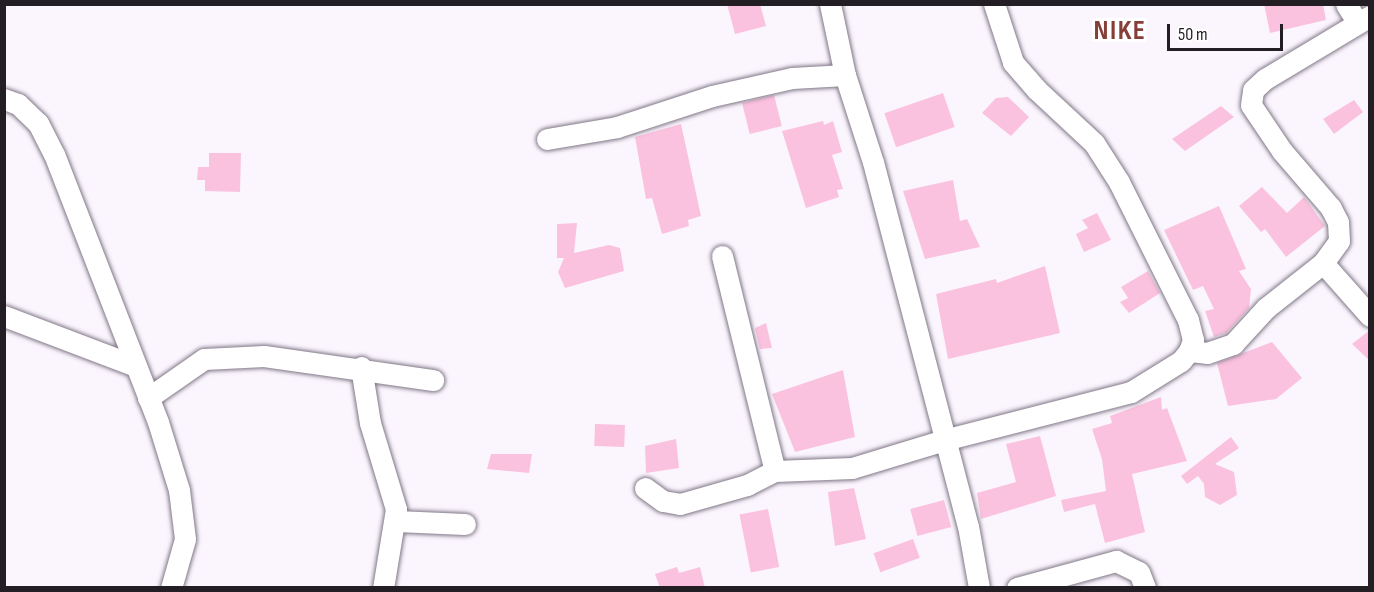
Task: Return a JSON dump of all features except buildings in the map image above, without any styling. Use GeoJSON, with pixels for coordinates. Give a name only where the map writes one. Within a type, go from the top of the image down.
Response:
{"type":"FeatureCollection","features":[{"type":"Feature","properties":{"kind":"street"},"geometry":{"type":"LineString","coordinates":[[830,4],[845,75],[873,162],[968,526],[979,588]]}},
{"type":"Feature","properties":{"kind":"street"},"geometry":{"type":"LineString","coordinates":[[645,488],[663,501],[680,504],[747,485],[775,471],[852,468],[944,440],[1131,392],[1190,351],[1193,340],[1188,320],[1119,182],[1094,143],[1037,90],[1013,62],[994,4]]}},
{"type":"Feature","properties":{"kind":"street"},"geometry":{"type":"LineString","coordinates":[[1190,351],[1207,353],[1233,344],[1266,308],[1323,263],[1339,241],[1338,222],[1315,187],[1262,125],[1251,105],[1253,90],[1364,20],[1346,4]]}},
{"type":"Feature","properties":{"kind":"street"},"geometry":{"type":"LineString","coordinates":[[547,139],[617,127],[712,96],[792,78],[845,75]]}},
{"type":"Feature","properties":{"kind":"street"},"geometry":{"type":"LineString","coordinates":[[4,99],[18,104],[38,123],[54,154],[133,365],[148,398],[179,490],[185,539],[171,588]]}},
{"type":"Feature","properties":{"kind":"street"},"geometry":{"type":"LineString","coordinates":[[722,256],[775,471]]}},
{"type":"Feature","properties":{"kind":"street"},"geometry":{"type":"LineString","coordinates":[[1323,263],[1370,316]]}},
{"type":"Feature","properties":{"kind":"street"},"geometry":{"type":"LineString","coordinates":[[4,316],[133,365]]}},
{"type":"Feature","properties":{"kind":"street"},"geometry":{"type":"LineString","coordinates":[[148,398],[204,359],[264,356],[361,367],[433,380]]}},
{"type":"Feature","properties":{"kind":"street"},"geometry":{"type":"LineString","coordinates":[[361,367],[370,423],[396,509],[396,521],[383,588]]}},
{"type":"Feature","properties":{"kind":"street"},"geometry":{"type":"LineString","coordinates":[[396,521],[465,524]]}},
{"type":"Feature","properties":{"kind":"street"},"geometry":{"type":"LineString","coordinates":[[1017,588],[1116,561],[1139,572],[1145,588]]}},
{"type":"Feature","properties":{"kind":"district","name":"NIKE"},"geometry":{"type":"Point","coordinates":[1120,31]}}]}
